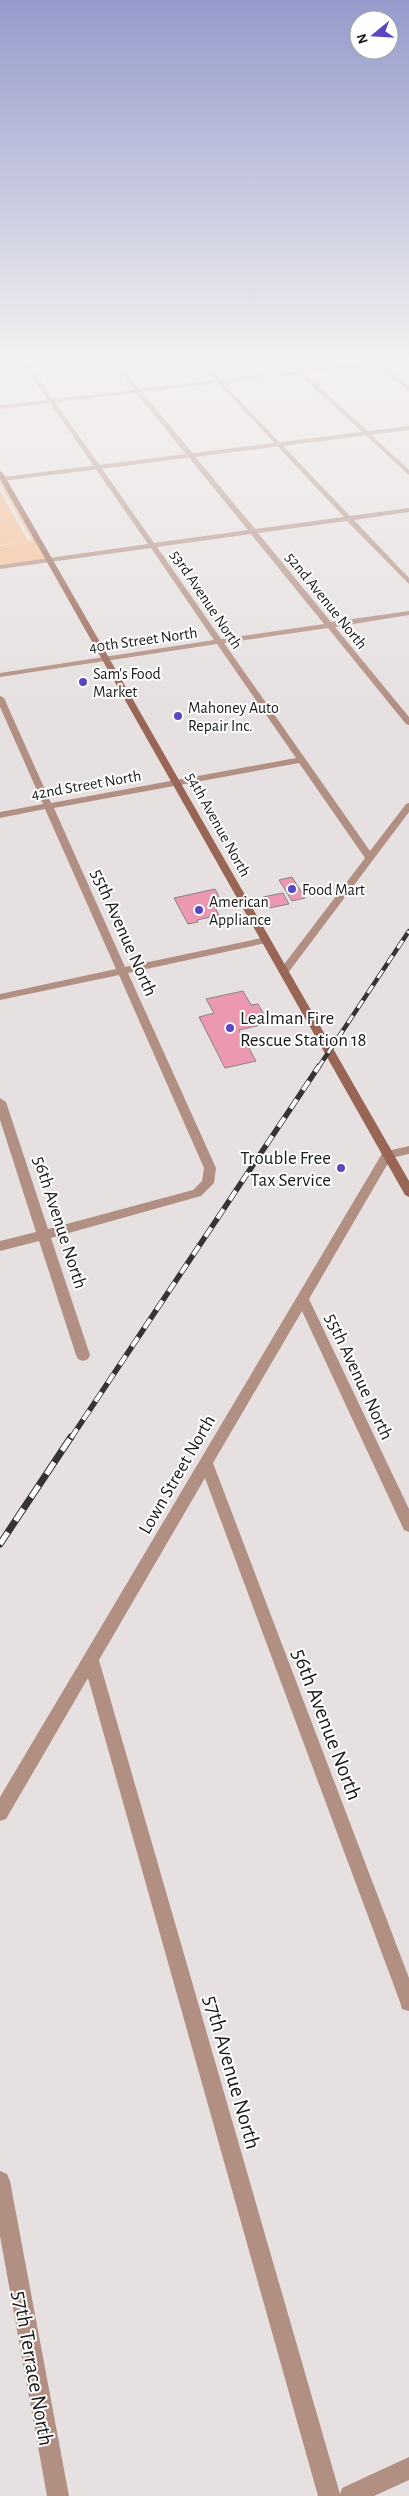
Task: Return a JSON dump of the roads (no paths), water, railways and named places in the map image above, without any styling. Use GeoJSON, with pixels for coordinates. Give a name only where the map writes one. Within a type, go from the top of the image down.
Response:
{"type":"FeatureCollection","features":[{"type":"Feature","properties":{"kind":"main road","name":"54th Avenue North"},"geometry":{"type":"LineString","coordinates":[[1,477],[107,658],[409,1192]]}},
{"type":"Feature","properties":{"kind":"street"},"geometry":{"type":"LineString","coordinates":[[1,477],[35,473]]}},
{"type":"Feature","properties":{"kind":"street","name":"53rd Avenue North"},"geometry":{"type":"LineString","coordinates":[[104,473],[300,760],[369,857]]}},
{"type":"Feature","properties":{"kind":"street","name":"52nd Avenue North"},"geometry":{"type":"LineString","coordinates":[[205,473],[409,722]]}},
{"type":"Feature","properties":{"kind":"street"},"geometry":{"type":"LineString","coordinates":[[307,473],[409,582]]}},
{"type":"Feature","properties":{"kind":"street"},"geometry":{"type":"LineString","coordinates":[[0,567],[409,510]]}},
{"type":"Feature","properties":{"kind":"street","name":"40th Street North"},"geometry":{"type":"LineString","coordinates":[[0,675],[409,613]]}},
{"type":"Feature","properties":{"kind":"street","name":"55th Avenue North"},"geometry":{"type":"LineString","coordinates":[[0,698],[210,1168],[208,1183],[197,1193],[45,1235]]}},
{"type":"Feature","properties":{"kind":"street","name":"42nd Street North"},"geometry":{"type":"LineString","coordinates":[[0,815],[300,760]]}},
{"type":"Feature","properties":{"kind":"street"},"geometry":{"type":"LineString","coordinates":[[284,972],[409,806]]}},
{"type":"Feature","properties":{"kind":"street"},"geometry":{"type":"LineString","coordinates":[[0,997],[266,940]]}},
{"type":"Feature","properties":{"kind":"street","name":"56th Avenue North"},"geometry":{"type":"LineString","coordinates":[[0,1102],[83,1355]]}},
{"type":"Feature","properties":{"kind":"street"},"geometry":{"type":"LineString","coordinates":[[388,1155],[409,1150]]}},
{"type":"Feature","properties":{"kind":"street","name":"Lown Street North"},"geometry":{"type":"LineString","coordinates":[[0,1814],[302,1298],[388,1155]]}},
{"type":"Feature","properties":{"kind":"street"},"geometry":{"type":"LineString","coordinates":[[0,1246],[45,1235]]}},
{"type":"Feature","properties":{"kind":"street","name":"55th Avenue North"},"geometry":{"type":"LineString","coordinates":[[302,1298],[409,1525]]}},
{"type":"Feature","properties":{"kind":"street","name":"56th Avenue North"},"geometry":{"type":"LineString","coordinates":[[206,1462],[409,2002]]}},
{"type":"Feature","properties":{"kind":"street","name":"57th Avenue North"},"geometry":{"type":"LineString","coordinates":[[91,1660],[329,2496]]}},
{"type":"Feature","properties":{"kind":"street","name":"57th Terrace North"},"geometry":{"type":"LineString","coordinates":[[0,2181],[58,2496]]}},
{"type":"Feature","properties":{"kind":"street"},"geometry":{"type":"LineString","coordinates":[[350,2496],[409,2468]]}},
{"type":"Feature","properties":{"kind":"railway"},"geometry":{"type":"LineString","coordinates":[[318,1068],[409,931]]}},
{"type":"Feature","properties":{"kind":"railway"},"geometry":{"type":"LineString","coordinates":[[71,1438],[319,1066]]}},
{"type":"Feature","properties":{"kind":"railway"},"geometry":{"type":"LineString","coordinates":[[0,1544],[71,1437]]}},
{"type":"Feature","properties":{"kind":"place","name":"Sam's Food Market"},"geometry":{"type":"Point","coordinates":[83,682]}},
{"type":"Feature","properties":{"kind":"place","name":"Mahoney Auto Repair Inc."},"geometry":{"type":"Point","coordinates":[178,716]}},
{"type":"Feature","properties":{"kind":"place","name":"Food Mart"},"geometry":{"type":"Point","coordinates":[292,889]}},
{"type":"Feature","properties":{"kind":"place","name":"American Appliance"},"geometry":{"type":"Point","coordinates":[199,910]}},
{"type":"Feature","properties":{"kind":"place","name":"Lealman Fire Rescue Station 18"},"geometry":{"type":"Point","coordinates":[230,1028]}},
{"type":"Feature","properties":{"kind":"place","name":"Trouble Free Tax Service"},"geometry":{"type":"Point","coordinates":[341,1168]}}]}
